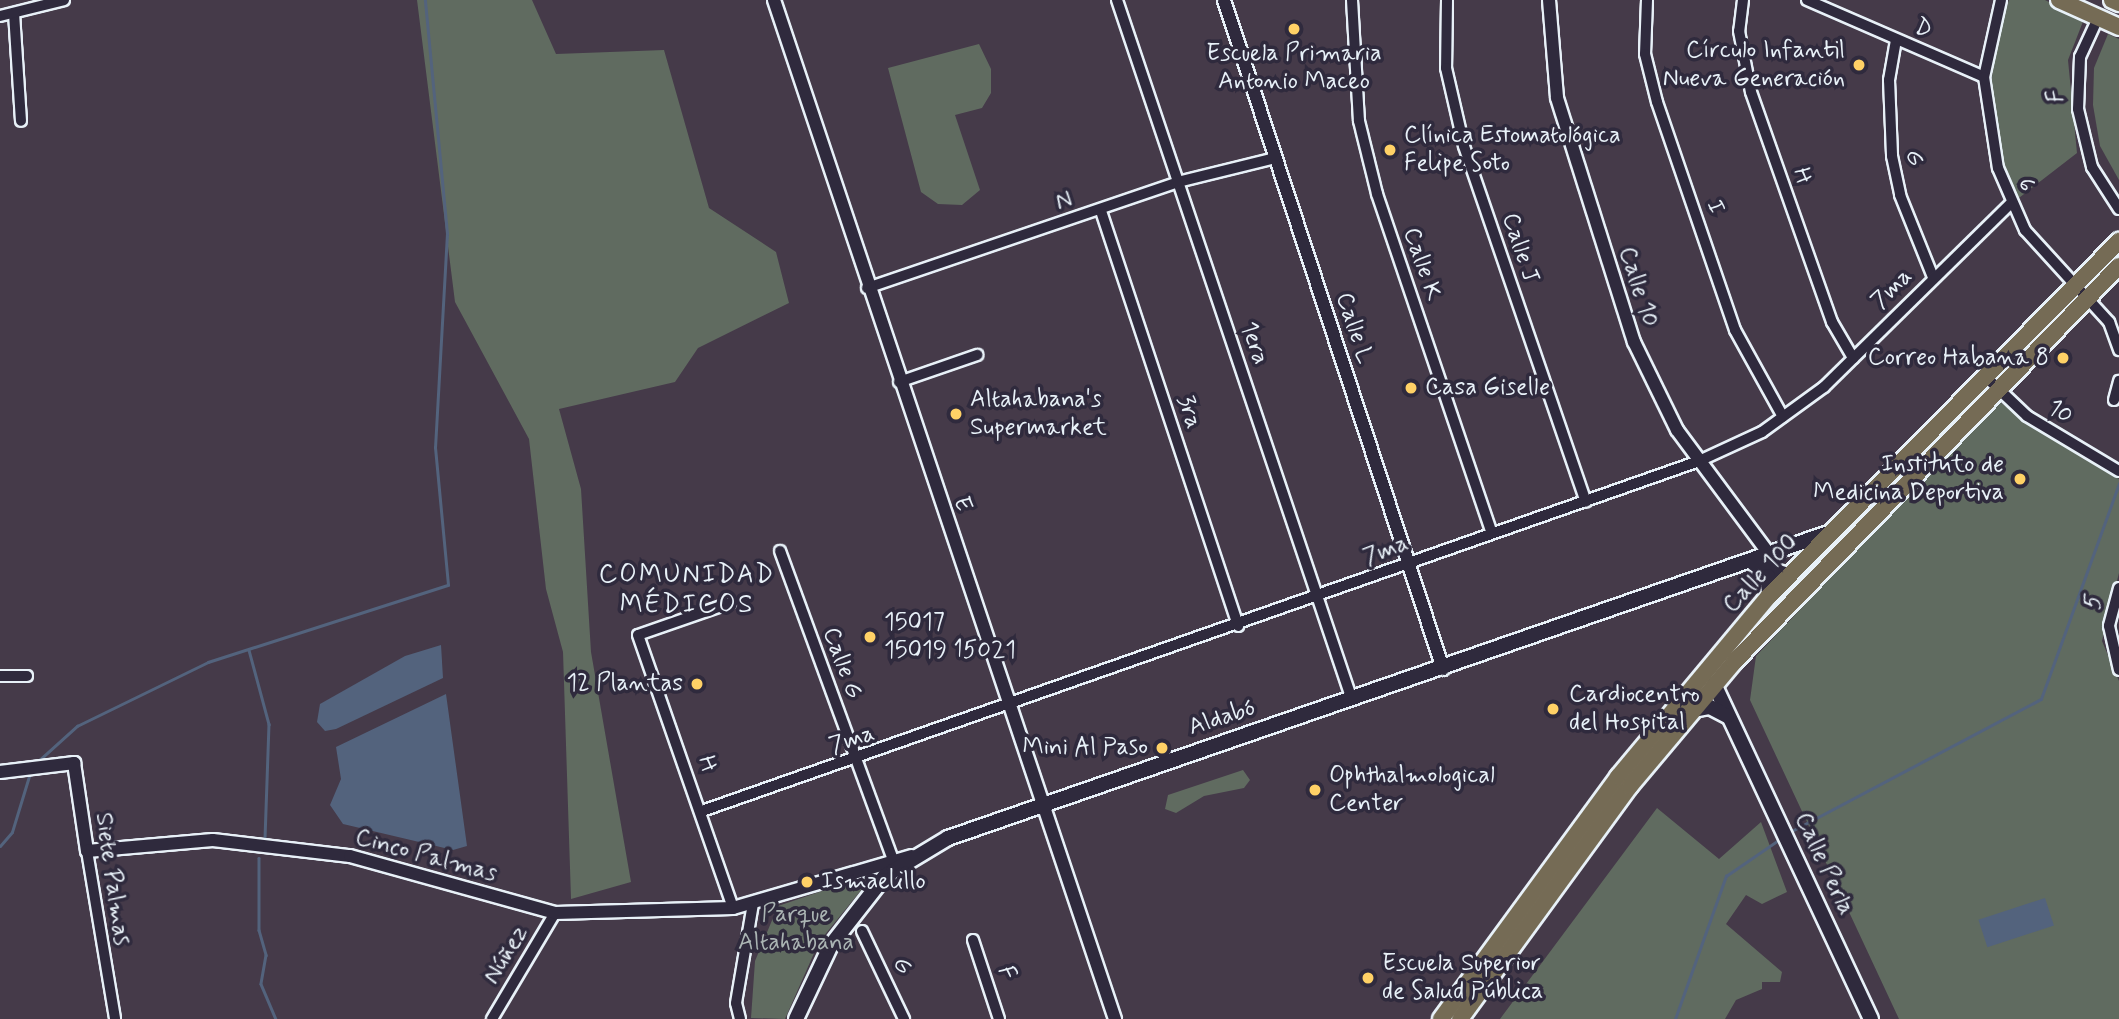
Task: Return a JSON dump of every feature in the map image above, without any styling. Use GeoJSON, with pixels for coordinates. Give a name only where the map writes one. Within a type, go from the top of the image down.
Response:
{"type":"FeatureCollection","features":[{"type":"Feature","properties":{"kind":"main road"},"geometry":{"type":"LineString","coordinates":[[2059,0],[2119,27]]}},
{"type":"Feature","properties":{"kind":"main road"},"geometry":{"type":"LineString","coordinates":[[2112,0],[2119,3]]}},
{"type":"Feature","properties":{"kind":"main road","name":"Calle 100"},"geometry":{"type":"LineString","coordinates":[[1710,678],[1734,662],[1799,589],[1999,389],[2080,293],[2119,241]]}},
{"type":"Feature","properties":{"kind":"main road","name":"Calle 100"},"geometry":{"type":"LineString","coordinates":[[1710,678],[1769,596],[1788,575],[1987,378],[2080,293],[2119,266]]}},
{"type":"Feature","properties":{"kind":"main road","name":"Aldabó"},"geometry":{"type":"LineString","coordinates":[[796,1019],[831,945],[892,863],[1040,802],[1352,700],[1749,564],[1833,532]]}},
{"type":"Feature","properties":{"kind":"main road"},"geometry":{"type":"LineString","coordinates":[[1770,555],[1799,589]]}},
{"type":"Feature","properties":{"kind":"main road"},"geometry":{"type":"LineString","coordinates":[[1749,564],[1788,575]]}},
{"type":"Feature","properties":{"kind":"main road"},"geometry":{"type":"LineString","coordinates":[[1749,564],[1768,576],[1769,596]]}},
{"type":"Feature","properties":{"kind":"main road"},"geometry":{"type":"LineString","coordinates":[[1694,710],[1710,707],[1732,720],[1734,662]]}},
{"type":"Feature","properties":{"kind":"main road"},"geometry":{"type":"LineString","coordinates":[[1460,1019],[1694,710],[1710,678]]}},
{"type":"Feature","properties":{"kind":"main road"},"geometry":{"type":"LineString","coordinates":[[1441,1019],[1618,778],[1710,678]]}},
{"type":"Feature","properties":{"kind":"main road","name":"Calle Perla"},"geometry":{"type":"LineString","coordinates":[[1710,678],[1871,1019]]}},
{"type":"Feature","properties":{"kind":"street"},"geometry":{"type":"LineString","coordinates":[[0,16],[64,0]]}},
{"type":"Feature","properties":{"kind":"street","name":"E"},"geometry":{"type":"LineString","coordinates":[[774,0],[867,288],[1115,1019]]}},
{"type":"Feature","properties":{"kind":"street","name":"1era"},"geometry":{"type":"LineString","coordinates":[[1118,0],[1352,700]]}},
{"type":"Feature","properties":{"kind":"street","name":"Calle L"},"geometry":{"type":"LineString","coordinates":[[1224,0],[1443,669]]}},
{"type":"Feature","properties":{"kind":"street","name":"Calle K"},"geometry":{"type":"LineString","coordinates":[[1352,0],[1359,121],[1377,194],[1492,533]]}},
{"type":"Feature","properties":{"kind":"street","name":"Calle J"},"geometry":{"type":"LineString","coordinates":[[1447,0],[1446,68],[1464,146],[1586,502]]}},
{"type":"Feature","properties":{"kind":"street","name":"Calle 10"},"geometry":{"type":"LineString","coordinates":[[1549,0],[1549,59],[1557,98],[1622,304],[1662,402],[1699,461],[1770,555]]}},
{"type":"Feature","properties":{"kind":"street","name":"I"},"geometry":{"type":"LineString","coordinates":[[1647,0],[1645,54],[1657,102],[1735,330],[1783,417]]}},
{"type":"Feature","properties":{"kind":"street","name":"H"},"geometry":{"type":"LineString","coordinates":[[1743,0],[1739,31],[1751,92],[1832,322],[1853,358]]}},
{"type":"Feature","properties":{"kind":"street","name":"D"},"geometry":{"type":"LineString","coordinates":[[1807,0],[1984,78]]}},
{"type":"Feature","properties":{"kind":"street","name":"6"},"geometry":{"type":"LineString","coordinates":[[2001,0],[1984,78],[1992,145],[2010,204],[2080,293],[2109,322],[2119,350]]}},
{"type":"Feature","properties":{"kind":"street"},"geometry":{"type":"LineString","coordinates":[[14,13],[21,121]]}},
{"type":"Feature","properties":{"kind":"street","name":"F"},"geometry":{"type":"LineString","coordinates":[[2098,18],[2080,57],[2078,109],[2092,167],[2119,209]]}},
{"type":"Feature","properties":{"kind":"street","name":"G"},"geometry":{"type":"LineString","coordinates":[[1896,40],[1889,80],[1891,146],[1900,195],[1933,277]]}},
{"type":"Feature","properties":{"kind":"street","name":"N"},"geometry":{"type":"LineString","coordinates":[[867,288],[1101,211],[1178,182],[1276,158]]}},
{"type":"Feature","properties":{"kind":"street","name":"7ma"},"geometry":{"type":"LineString","coordinates":[[702,811],[855,762],[1699,461],[1783,417],[1853,358],[2010,204]]}},
{"type":"Feature","properties":{"kind":"street","name":"3ra"},"geometry":{"type":"LineString","coordinates":[[1101,211],[1238,626]]}},
{"type":"Feature","properties":{"kind":"street"},"geometry":{"type":"LineString","coordinates":[[899,382],[977,355]]}},
{"type":"Feature","properties":{"kind":"street","name":"10"},"geometry":{"type":"LineString","coordinates":[[1987,378],[2027,416],[2118,471]]}},
{"type":"Feature","properties":{"kind":"street"},"geometry":{"type":"LineString","coordinates":[[2114,400],[2119,381]]}},
{"type":"Feature","properties":{"kind":"street"},"geometry":{"type":"LineString","coordinates":[[1749,564],[1754,544],[1752,532]]}},
{"type":"Feature","properties":{"kind":"street","name":"Calle G"},"geometry":{"type":"LineString","coordinates":[[780,551],[892,863]]}},
{"type":"Feature","properties":{"kind":"street","name":"5"},"geometry":{"type":"LineString","coordinates":[[2119,588],[2109,626],[2119,670]]}},
{"type":"Feature","properties":{"kind":"street","name":"H"},"geometry":{"type":"LineString","coordinates":[[730,603],[638,635],[702,811],[733,908]]}},
{"type":"Feature","properties":{"kind":"street"},"geometry":{"type":"LineString","coordinates":[[0,676],[27,676]]}},
{"type":"Feature","properties":{"kind":"street","name":"Siete Palmas"},"geometry":{"type":"LineString","coordinates":[[0,772],[74,763],[115,1019]]}},
{"type":"Feature","properties":{"kind":"street","name":"Cinco Palmas"},"geometry":{"type":"LineString","coordinates":[[86,851],[212,840],[350,856],[555,913],[733,908],[892,863]]}},
{"type":"Feature","properties":{"kind":"street"},"geometry":{"type":"LineString","coordinates":[[740,1019],[736,1003],[753,904]]}},
{"type":"Feature","properties":{"kind":"street","name":"Núñez"},"geometry":{"type":"LineString","coordinates":[[492,1019],[555,913]]}},
{"type":"Feature","properties":{"kind":"street","name":"G"},"geometry":{"type":"LineString","coordinates":[[862,931],[904,1019]]}},
{"type":"Feature","properties":{"kind":"street","name":"F"},"geometry":{"type":"LineString","coordinates":[[973,940],[996,1018]]}},
{"type":"Feature","properties":{"kind":"green space"},"geometry":{"type":"Polygon","coordinates":[[[417,0],[532,0],[556,54],[664,50],[709,208],[776,252],[789,303],[698,348],[675,382],[559,409],[581,489],[591,652],[631,882],[571,899],[563,652],[546,589],[529,439],[455,302],[417,0]]]}},
{"type":"Feature","properties":{"kind":"green space"},"geometry":{"type":"Polygon","coordinates":[[[2009,0],[2045,0],[2084,19],[2068,60],[2077,153],[2015,201],[1997,146],[1991,90],[1995,39],[2009,0]]]}},
{"type":"Feature","properties":{"kind":"green space"},"geometry":{"type":"Polygon","coordinates":[[[2108,34],[2119,39],[2119,180],[2100,146],[2093,105],[2094,68],[2108,34]]]}},
{"type":"Feature","properties":{"kind":"green space"},"geometry":{"type":"Polygon","coordinates":[[[979,44],[991,69],[991,93],[982,108],[955,115],[980,190],[962,205],[938,204],[921,192],[888,68],[979,44]]]}},
{"type":"Feature","properties":{"kind":"green space"},"geometry":{"type":"Polygon","coordinates":[[[1988,384],[1992,387],[1798,582],[1794,577],[1988,384]]]}},
{"type":"Feature","properties":{"kind":"green space"},"geometry":{"type":"Polygon","coordinates":[[[1998,401],[2119,479],[2119,573],[2102,641],[2119,681],[2119,1019],[1899,1019],[1750,700],[1756,656],[1998,401]]]}},
{"type":"Feature","properties":{"kind":"green space"},"geometry":{"type":"Polygon","coordinates":[[[1243,770],[1250,780],[1244,788],[1204,796],[1176,813],[1165,809],[1168,795],[1243,770]]]}},
{"type":"Feature","properties":{"kind":"green space"},"geometry":{"type":"Polygon","coordinates":[[[1657,808],[1719,859],[1761,822],[1787,892],[1762,904],[1746,895],[1726,924],[1782,972],[1780,982],[1762,982],[1762,989],[1736,1000],[1725,1019],[1500,1019],[1657,808]]]}},
{"type":"Feature","properties":{"kind":"green space","name":"Parque Altahabana"},"geometry":{"type":"Polygon","coordinates":[[[875,873],[819,942],[785,1019],[751,1018],[755,961],[778,906],[875,873]]]}},
{"type":"Feature","properties":{"kind":"water"},"geometry":{"type":"Polygon","coordinates":[[[441,645],[443,678],[336,729],[325,731],[317,722],[320,704],[405,656],[441,645]]]}},
{"type":"Feature","properties":{"kind":"water"},"geometry":{"type":"Polygon","coordinates":[[[446,694],[467,846],[453,850],[343,824],[330,805],[341,779],[336,747],[446,694]]]}},
{"type":"Feature","properties":{"kind":"water"},"geometry":{"type":"Polygon","coordinates":[[[2045,898],[2054,926],[1987,947],[1978,920],[2045,898]]]}},
{"type":"Feature","properties":{"kind":"waterway"},"geometry":{"type":"LineString","coordinates":[[35,764],[77,726],[208,662],[448,585],[435,448],[447,234],[425,0]]}},
{"type":"Feature","properties":{"kind":"waterway"},"geometry":{"type":"LineString","coordinates":[[1788,833],[2041,699],[2119,484]]}},
{"type":"Feature","properties":{"kind":"waterway"},"geometry":{"type":"LineString","coordinates":[[249,650],[269,724],[265,839]]}},
{"type":"Feature","properties":{"kind":"waterway"},"geometry":{"type":"LineString","coordinates":[[0,846],[12,832],[30,773]]}},
{"type":"Feature","properties":{"kind":"waterway"},"geometry":{"type":"LineString","coordinates":[[1675,1019],[1726,876],[1780,839]]}},
{"type":"Feature","properties":{"kind":"waterway"},"geometry":{"type":"LineString","coordinates":[[259,858],[259,930],[266,955],[261,984],[276,1019]]}},
{"type":"Feature","properties":{"kind":"place","name":"Escuela Primaria Antonio Maceo"},"geometry":{"type":"Point","coordinates":[1294,29]}},
{"type":"Feature","properties":{"kind":"place","name":"Círculo Infantil Nueva Generación"},"geometry":{"type":"Point","coordinates":[1859,65]}},
{"type":"Feature","properties":{"kind":"place","name":"Clínica Estomatológica Felipe Soto"},"geometry":{"type":"Point","coordinates":[1390,150]}},
{"type":"Feature","properties":{"kind":"place","name":"Correo Habana 8"},"geometry":{"type":"Point","coordinates":[2063,358]}},
{"type":"Feature","properties":{"kind":"place","name":"Casa Giselle"},"geometry":{"type":"Point","coordinates":[1411,388]}},
{"type":"Feature","properties":{"kind":"place","name":"Altahabana's Supermarket"},"geometry":{"type":"Point","coordinates":[956,414]}},
{"type":"Feature","properties":{"kind":"place","name":"Instituto de Medicina Deportiva"},"geometry":{"type":"Point","coordinates":[2020,479]}},
{"type":"Feature","properties":{"kind":"place","name":"15017 15019 15021"},"geometry":{"type":"Point","coordinates":[870,637]}},
{"type":"Feature","properties":{"kind":"place","name":"12 Plantas"},"geometry":{"type":"Point","coordinates":[697,684]}},
{"type":"Feature","properties":{"kind":"place","name":"Cardiocentro del Hospital"},"geometry":{"type":"Point","coordinates":[1553,709]}},
{"type":"Feature","properties":{"kind":"place","name":"Mini Al Paso"},"geometry":{"type":"Point","coordinates":[1162,748]}},
{"type":"Feature","properties":{"kind":"place","name":"Ophthalmological Center"},"geometry":{"type":"Point","coordinates":[1315,790]}},
{"type":"Feature","properties":{"kind":"place","name":"Ismaelillo"},"geometry":{"type":"Point","coordinates":[807,882]}},
{"type":"Feature","properties":{"kind":"place","name":"Escuela Superior de Salud Pública"},"geometry":{"type":"Point","coordinates":[1368,978]}},
{"type":"Feature","properties":{"kind":"district","name":"COMUNIDAD MÉDICOS"},"geometry":{"type":"Point","coordinates":[687,591]}}]}
